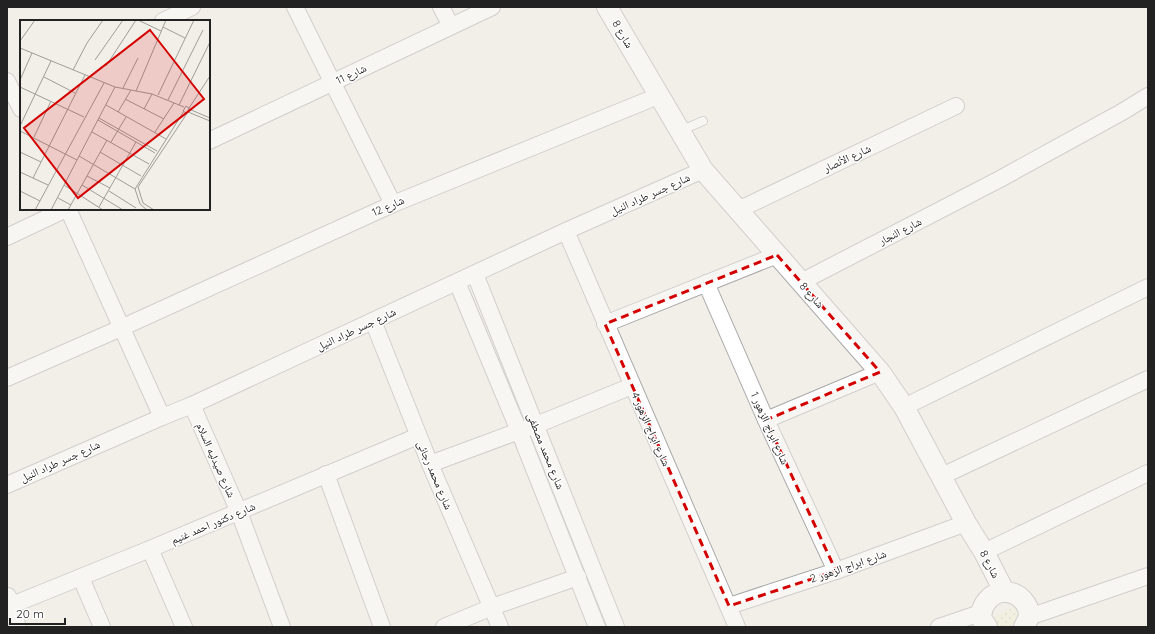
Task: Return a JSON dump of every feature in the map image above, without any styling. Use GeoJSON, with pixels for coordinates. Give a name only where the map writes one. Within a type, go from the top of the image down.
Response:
{"type":"FeatureCollection","features":[{"type":"Feature","properties":{"kind":"street"},"geometry":{"type":"LineString","coordinates":[[165,20],[192,7]]}},
{"type":"Feature","properties":{"kind":"street"},"geometry":{"type":"LineString","coordinates":[[295,7],[393,204]]}},
{"type":"Feature","properties":{"kind":"street"},"geometry":{"type":"LineString","coordinates":[[441,7],[451,26]]}},
{"type":"Feature","properties":{"kind":"street","name":"شارع 11"},"geometry":{"type":"LineString","coordinates":[[210,141],[492,7]]}},
{"type":"Feature","properties":{"kind":"street","name":"شارع 8"},"geometry":{"type":"LineString","coordinates":[[607,7],[658,96],[703,170],[880,372],[904,406],[1004,591]]}},
{"type":"Feature","properties":{"kind":"street"},"geometry":{"type":"LineString","coordinates":[[14,89],[20,106]]}},
{"type":"Feature","properties":{"kind":"street","name":"شارع 12"},"geometry":{"type":"LineString","coordinates":[[7,378],[121,328],[393,204],[658,96]]}},
{"type":"Feature","properties":{"kind":"street","name":"شارع النجار"},"geometry":{"type":"LineString","coordinates":[[801,282],[1000,180],[1148,96]]}},
{"type":"Feature","properties":{"kind":"street","name":"شارع الأنصار"},"geometry":{"type":"LineString","coordinates":[[738,210],[956,106]]}},
{"type":"Feature","properties":{"kind":"street","name":"شارع جسر طراد النيل"},"geometry":{"type":"LineString","coordinates":[[7,485],[162,417],[192,406],[566,231],[703,170]]}},
{"type":"Feature","properties":{"kind":"street"},"geometry":{"type":"LineString","coordinates":[[7,237],[65,210]]}},
{"type":"Feature","properties":{"kind":"street"},"geometry":{"type":"LineString","coordinates":[[67,210],[162,417]]}},
{"type":"Feature","properties":{"kind":"street","name":"شارع ابراج الزهور 4"},"geometry":{"type":"LineString","coordinates":[[566,231],[737,627]]}},
{"type":"Feature","properties":{"kind":"street"},"geometry":{"type":"LineString","coordinates":[[605,324],[777,255]]}},
{"type":"Feature","properties":{"kind":"street","name":"شارع محمد مصطفى"},"geometry":{"type":"LineString","coordinates":[[475,274],[616,627]]}},
{"type":"Feature","properties":{"kind":"street","name":"شارع محمد مصطفى"},"geometry":{"type":"LineString","coordinates":[[457,282],[598,627]]}},
{"type":"Feature","properties":{"kind":"street","name":"شارع ابراج الزهور 1"},"geometry":{"type":"LineString","coordinates":[[706,283],[766,420],[836,571]]}},
{"type":"Feature","properties":{"kind":"street"},"geometry":{"type":"LineString","coordinates":[[904,406],[1148,287]]}},
{"type":"Feature","properties":{"kind":"street","name":"شارع محمد رجائى"},"geometry":{"type":"LineString","coordinates":[[373,321],[418,436],[500,627]]}},
{"type":"Feature","properties":{"kind":"street"},"geometry":{"type":"LineString","coordinates":[[766,420],[880,372]]}},
{"type":"Feature","properties":{"kind":"street"},"geometry":{"type":"LineString","coordinates":[[942,476],[1148,379]]}},
{"type":"Feature","properties":{"kind":"street"},"geometry":{"type":"LineString","coordinates":[[430,464],[536,425],[632,386]]}},
{"type":"Feature","properties":{"kind":"street","name":"شارع صيدليه السلام"},"geometry":{"type":"LineString","coordinates":[[192,406],[238,512],[282,627]]}},
{"type":"Feature","properties":{"kind":"street","name":"شارع دكتور احمد غنيم"},"geometry":{"type":"LineString","coordinates":[[8,602],[81,578],[418,436]]}},
{"type":"Feature","properties":{"kind":"street"},"geometry":{"type":"LineString","coordinates":[[326,474],[382,627]]}},
{"type":"Feature","properties":{"kind":"street"},"geometry":{"type":"LineString","coordinates":[[984,552],[1148,474]]}},
{"type":"Feature","properties":{"kind":"street","name":"شارع ابراج الزهور 2"},"geometry":{"type":"LineString","coordinates":[[729,606],[836,571],[966,523]]}},
{"type":"Feature","properties":{"kind":"street"},"geometry":{"type":"LineString","coordinates":[[150,550],[184,627]]}},
{"type":"Feature","properties":{"kind":"street"},"geometry":{"type":"LineString","coordinates":[[939,627],[985,619],[984,606],[992,596],[1004,591],[1017,594],[1026,604],[1026,624],[1148,576]]}},
{"type":"Feature","properties":{"kind":"street"},"geometry":{"type":"LineString","coordinates":[[444,627],[492,607],[578,577]]}},
{"type":"Feature","properties":{"kind":"street"},"geometry":{"type":"LineString","coordinates":[[81,578],[102,627]]}},
{"type":"Feature","properties":{"kind":"street"},"geometry":{"type":"LineString","coordinates":[[8,602],[18,627]]}},
{"type":"Feature","properties":{"kind":"lane"},"geometry":{"type":"LineString","coordinates":[[680,131],[704,121]]}},
{"type":"Feature","properties":{"kind":"highlighted area"},"geometry":{"type":"Polygon","coordinates":[[[777,255],[880,372],[766,420],[836,571],[729,606],[605,324],[777,255]]]}},
{"type":"Feature","properties":{"kind":"green space"},"geometry":{"type":"Polygon","coordinates":[[[1027,601],[1039,627],[972,627],[1027,601]]]}}]}
